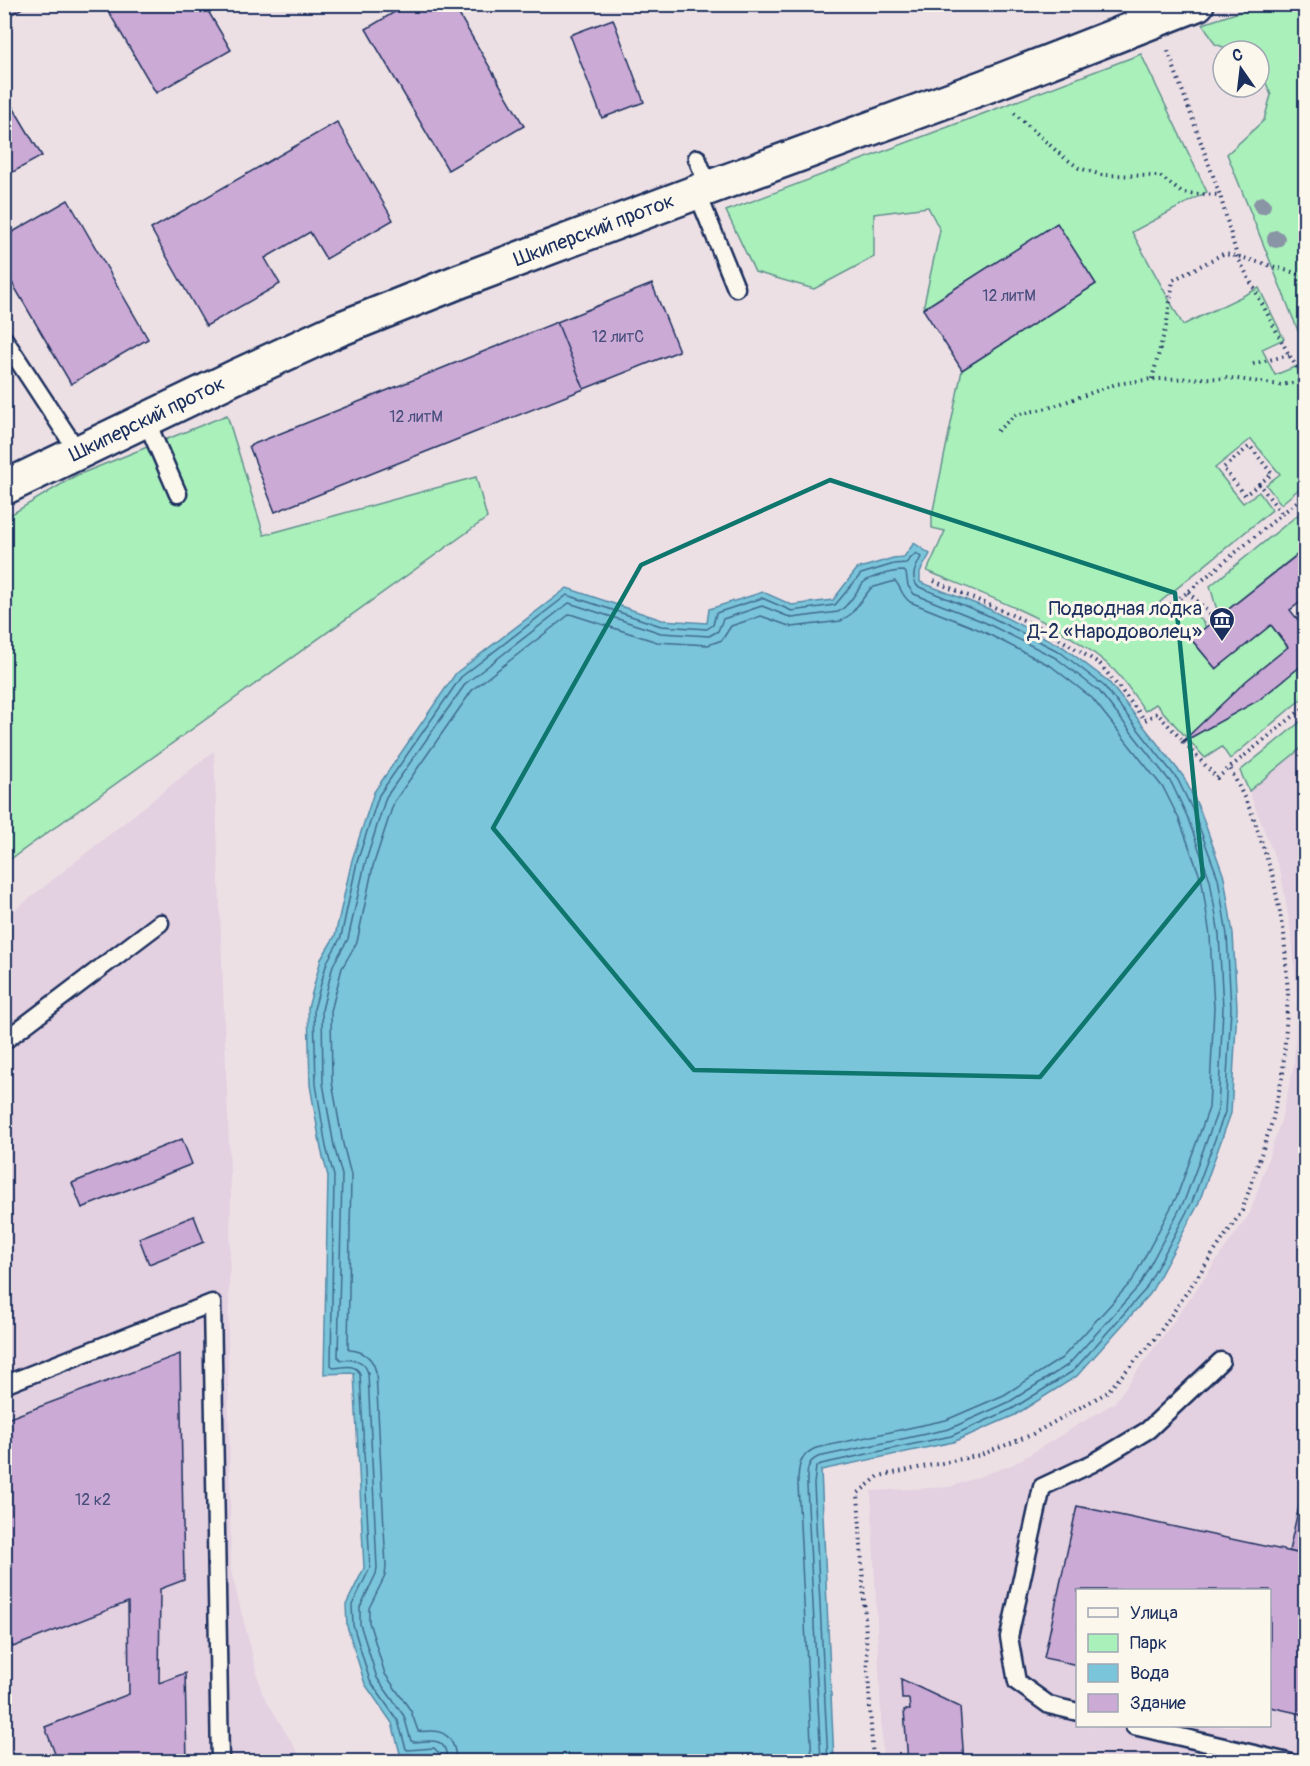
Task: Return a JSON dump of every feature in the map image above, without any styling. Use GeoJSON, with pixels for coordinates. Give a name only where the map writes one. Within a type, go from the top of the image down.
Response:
{"type":"FeatureCollection","features":[{"type":"Feature","properties":{"kind":"street","name":"Шкиперский проток"},"geometry":{"type":"LineString","coordinates":[[4,488],[337,330],[460,281],[984,87],[1135,15],[1193,5]]}},
{"type":"Feature","properties":{"kind":"lane"},"geometry":{"type":"LineString","coordinates":[[696,158],[703,190],[735,288]]}},
{"type":"Feature","properties":{"kind":"lane"},"geometry":{"type":"LineString","coordinates":[[4,339],[78,452]]}},
{"type":"Feature","properties":{"kind":"lane"},"geometry":{"type":"LineString","coordinates":[[146,420],[178,494]]}},
{"type":"Feature","properties":{"kind":"lane"},"geometry":{"type":"LineString","coordinates":[[4,1041],[160,922]]}},
{"type":"Feature","properties":{"kind":"lane"},"geometry":{"type":"LineString","coordinates":[[4,1385],[212,1303],[220,1761]]}},
{"type":"Feature","properties":{"kind":"lane"},"geometry":{"type":"LineString","coordinates":[[1076,1712],[1049,1706],[1017,1682],[1008,1637],[1042,1487],[1093,1463],[1148,1430],[1221,1361]]}},
{"type":"Feature","properties":{"kind":"lane"},"geometry":{"type":"LineString","coordinates":[[1143,1727],[1288,1761]]}},
{"type":"Feature","properties":{"kind":"path"},"geometry":{"type":"LineString","coordinates":[[997,431],[1015,415],[1048,408],[1116,384],[1152,379],[1230,378],[1281,385],[1305,381],[1289,355],[1238,256],[1220,195],[1167,49]]}},
{"type":"Feature","properties":{"kind":"path"},"geometry":{"type":"LineString","coordinates":[[984,87],[1079,168],[1102,175],[1160,176],[1182,193],[1220,195]]}},
{"type":"Feature","properties":{"kind":"path"},"geometry":{"type":"LineString","coordinates":[[1152,379],[1167,322],[1173,280],[1222,254],[1238,256],[1305,276]]}},
{"type":"Feature","properties":{"kind":"path"},"geometry":{"type":"LineString","coordinates":[[1253,364],[1289,355]]}},
{"type":"Feature","properties":{"kind":"path"},"geometry":{"type":"LineString","coordinates":[[1250,446],[1272,474],[1259,484],[1245,495],[1223,468],[1250,446]]}},
{"type":"Feature","properties":{"kind":"path"},"geometry":{"type":"LineString","coordinates":[[1259,484],[1282,514]]}},
{"type":"Feature","properties":{"kind":"path"},"geometry":{"type":"LineString","coordinates":[[1170,605],[1305,494]]}},
{"type":"Feature","properties":{"kind":"path"},"geometry":{"type":"LineString","coordinates":[[934,581],[1044,629],[1100,664],[1145,720],[1157,713],[1217,778],[1305,706]]}},
{"type":"Feature","properties":{"kind":"path"},"geometry":{"type":"LineString","coordinates":[[1188,592],[1215,620]]}},
{"type":"Feature","properties":{"kind":"path"},"geometry":{"type":"LineString","coordinates":[[873,1761],[858,1493],[879,1476],[981,1455],[1031,1435],[1106,1393],[1155,1339],[1242,1211],[1272,1122],[1283,1073],[1288,994],[1284,933],[1273,877],[1253,816],[1230,768]]}},
{"type":"Feature","properties":{"kind":"highlighted area"},"geometry":{"type":"Polygon","coordinates":[[[830,480],[1175,593],[1203,877],[1040,1077],[694,1070],[493,828],[641,565],[830,480]]]}},
{"type":"Feature","properties":{"kind":"shaded area"},"geometry":{"type":"Polygon","coordinates":[[[1305,745],[1305,1761],[883,1761],[871,1491],[950,1487],[1012,1465],[1114,1403],[1250,1213],[1281,1120],[1294,1065],[1297,995],[1292,938],[1281,874],[1249,791],[1305,745]]]}},
{"type":"Feature","properties":{"kind":"shaded area"},"geometry":{"type":"Polygon","coordinates":[[[214,751],[231,1198],[228,1347],[231,1571],[262,1693],[303,1761],[5,1762],[5,918],[214,751]]]}},
{"type":"Feature","properties":{"kind":"green space"},"geometry":{"type":"Polygon","coordinates":[[[1263,4],[1305,5],[1305,348],[1227,154],[1264,120],[1271,99],[1271,39],[1212,39],[1203,24],[1263,4]]]}},
{"type":"Feature","properties":{"kind":"green space"},"geometry":{"type":"Polygon","coordinates":[[[1141,54],[1207,192],[1132,232],[1183,325],[1259,288],[1284,339],[1262,349],[1275,375],[1297,366],[1306,405],[1305,484],[1281,504],[1266,485],[1280,474],[1251,439],[1215,468],[1243,503],[1259,492],[1272,510],[1159,603],[1169,617],[1182,608],[1201,619],[1206,627],[1191,639],[1216,669],[1271,625],[1301,665],[1305,662],[1305,696],[1230,759],[1222,747],[1205,758],[1156,704],[1145,711],[1114,670],[1073,638],[1001,601],[927,571],[945,531],[932,528],[932,515],[962,370],[1096,284],[1057,224],[923,309],[940,230],[928,207],[874,214],[874,257],[814,289],[755,272],[726,211],[1141,54]]]}},
{"type":"Feature","properties":{"kind":"green space"},"geometry":{"type":"Polygon","coordinates":[[[227,415],[264,535],[476,477],[487,518],[5,863],[5,518],[75,476],[227,415]]]}},
{"type":"Feature","properties":{"kind":"green space"},"geometry":{"type":"Polygon","coordinates":[[[1305,509],[1305,548],[1222,614],[1216,607],[1210,586],[1305,509]]]}},
{"type":"Feature","properties":{"kind":"green space"},"geometry":{"type":"Polygon","coordinates":[[[1305,718],[1305,745],[1249,791],[1240,771],[1305,718]]]}},
{"type":"Feature","properties":{"kind":"water"},"geometry":{"type":"Polygon","coordinates":[[[914,543],[930,554],[920,572],[920,582],[989,609],[1063,647],[1108,681],[1183,776],[1200,810],[1224,877],[1233,934],[1237,1008],[1231,1113],[1198,1205],[1150,1294],[1077,1376],[1015,1415],[953,1442],[821,1470],[834,1761],[434,1762],[433,1754],[401,1757],[392,1723],[365,1684],[347,1626],[346,1605],[364,1568],[354,1373],[324,1374],[328,1176],[310,1085],[308,1008],[321,959],[335,936],[352,860],[374,792],[456,673],[567,588],[662,620],[707,623],[709,609],[763,592],[792,605],[833,600],[857,569],[904,557],[914,543]]]}},
{"type":"Feature","properties":{"kind":"building"},"geometry":{"type":"Polygon","coordinates":[[[4,4],[29,4],[4,19],[4,4]]]}},
{"type":"Feature","properties":{"kind":"building"},"geometry":{"type":"Polygon","coordinates":[[[104,4],[204,4],[231,50],[156,93],[104,4]]]}},
{"type":"Feature","properties":{"kind":"building"},"geometry":{"type":"Polygon","coordinates":[[[408,4],[453,4],[524,126],[448,170],[366,29],[408,4]]]}},
{"type":"Feature","properties":{"kind":"building"},"geometry":{"type":"Polygon","coordinates":[[[613,19],[644,102],[602,118],[570,35],[613,19]]]}},
{"type":"Feature","properties":{"kind":"building"},"geometry":{"type":"Polygon","coordinates":[[[4,92],[42,156],[4,177],[4,92]]]}},
{"type":"Feature","properties":{"kind":"building"},"geometry":{"type":"Polygon","coordinates":[[[337,122],[393,220],[326,259],[310,232],[265,258],[280,284],[206,326],[151,229],[337,122]]]}},
{"type":"Feature","properties":{"kind":"building"},"geometry":{"type":"Polygon","coordinates":[[[68,200],[148,339],[71,384],[4,269],[4,237],[68,200]]]}},
{"type":"Feature","properties":{"kind":"building"},"geometry":{"type":"Polygon","coordinates":[[[1057,223],[1096,284],[962,370],[923,309],[1057,223]]]}},
{"type":"Feature","properties":{"kind":"building"},"geometry":{"type":"Polygon","coordinates":[[[652,284],[679,351],[584,389],[557,322],[652,284]]]}},
{"type":"Feature","properties":{"kind":"building"},"geometry":{"type":"Polygon","coordinates":[[[557,322],[584,389],[275,512],[249,446],[557,322]]]}},
{"type":"Feature","properties":{"kind":"building","name":"Подводная лодка Д-2 «Народоволец»"},"geometry":{"type":"Polygon","coordinates":[[[1306,548],[1306,598],[1290,610],[1306,630],[1306,662],[1259,700],[1181,743],[1246,681],[1288,647],[1271,625],[1216,669],[1191,639],[1306,548]]]}},
{"type":"Feature","properties":{"kind":"building"},"geometry":{"type":"Polygon","coordinates":[[[182,1139],[192,1164],[82,1208],[72,1183],[182,1139]]]}},
{"type":"Feature","properties":{"kind":"building"},"geometry":{"type":"Polygon","coordinates":[[[194,1216],[204,1242],[149,1264],[139,1238],[194,1216]]]}},
{"type":"Feature","properties":{"kind":"building"},"geometry":{"type":"Polygon","coordinates":[[[180,1354],[184,1580],[160,1589],[159,1683],[185,1673],[187,1762],[58,1762],[45,1727],[129,1694],[128,1602],[13,1647],[4,1627],[4,1420],[180,1354]]]}},
{"type":"Feature","properties":{"kind":"building"},"geometry":{"type":"Polygon","coordinates":[[[1306,1475],[1306,1555],[1289,1551],[1306,1475]]]}},
{"type":"Feature","properties":{"kind":"building"},"geometry":{"type":"Polygon","coordinates":[[[1077,1506],[1306,1555],[1306,1715],[1271,1707],[1271,1589],[1076,1589],[1076,1665],[1044,1658],[1077,1506]]]}},
{"type":"Feature","properties":{"kind":"building"},"geometry":{"type":"Polygon","coordinates":[[[901,1679],[960,1707],[964,1762],[908,1762],[904,1710],[910,1710],[909,1699],[902,1699],[901,1679]]]}},
{"type":"Feature","properties":{"kind":"place","name":"Подводная лодка Д-2 «Народоволец»"},"geometry":{"type":"Point","coordinates":[1222,643]}}]}
